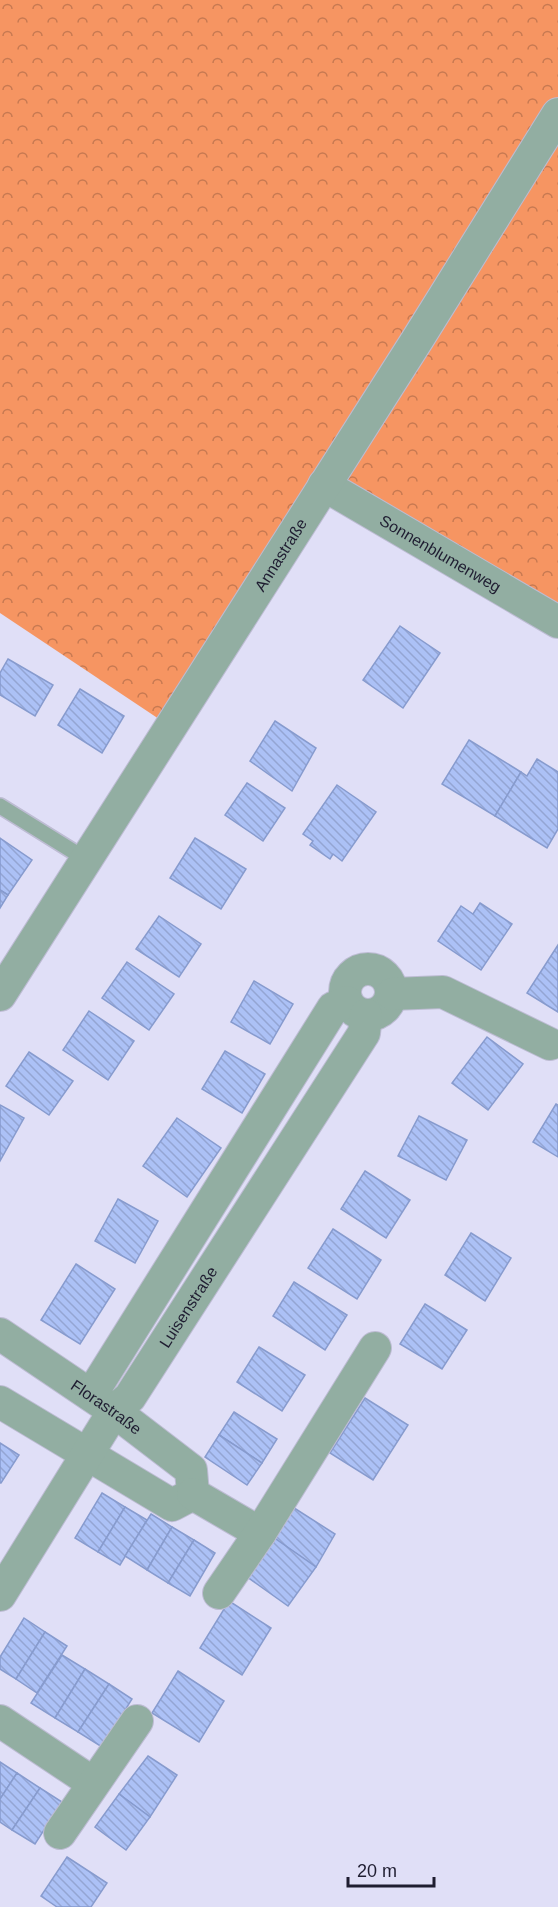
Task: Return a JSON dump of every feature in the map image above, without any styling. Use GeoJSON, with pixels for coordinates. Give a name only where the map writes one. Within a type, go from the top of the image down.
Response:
{"type":"FeatureCollection","features":[{"type":"Feature","properties":{"kind":"street","name":"Annastraße"},"geometry":{"type":"LineString","coordinates":[[0,995],[419,337],[558,114]]}},
{"type":"Feature","properties":{"kind":"street","name":"Sonnenblumenweg"},"geometry":{"type":"LineString","coordinates":[[324,485],[558,622]]}},
{"type":"Feature","properties":{"kind":"street","name":"Luisenstraße"},"geometry":{"type":"LineString","coordinates":[[0,1594],[87,1455],[103,1403],[130,1397],[364,1033],[356,1008],[345,991],[347,981],[354,972],[364,968],[375,969],[384,974],[390,983],[392,994]]}},
{"type":"Feature","properties":{"kind":"street"},"geometry":{"type":"LineString","coordinates":[[356,1008],[378,1013],[387,1005],[392,994],[443,992],[550,1044]]}},
{"type":"Feature","properties":{"kind":"street","name":"Florastraße"},"geometry":{"type":"LineString","coordinates":[[0,1335],[103,1403],[191,1470],[193,1494]]}},
{"type":"Feature","properties":{"kind":"street"},"geometry":{"type":"LineString","coordinates":[[219,1593],[260,1533],[375,1348]]}},
{"type":"Feature","properties":{"kind":"street"},"geometry":{"type":"LineString","coordinates":[[0,1402],[172,1505],[193,1494],[260,1533]]}},
{"type":"Feature","properties":{"kind":"street"},"geometry":{"type":"LineString","coordinates":[[0,1721],[93,1784]]}},
{"type":"Feature","properties":{"kind":"street"},"geometry":{"type":"LineString","coordinates":[[60,1833],[137,1721]]}},
{"type":"Feature","properties":{"kind":"lane"},"geometry":{"type":"LineString","coordinates":[[0,806],[87,860]]}},
{"type":"Feature","properties":{"kind":"green space"},"geometry":{"type":"Polygon","coordinates":[[[0,0],[558,0],[558,622],[324,485],[171,727],[0,613],[0,0]]]}},
{"type":"Feature","properties":{"kind":"building"},"geometry":{"type":"Polygon","coordinates":[[[400,626],[440,653],[403,708],[363,680],[400,626]]]}},
{"type":"Feature","properties":{"kind":"building"},"geometry":{"type":"Polygon","coordinates":[[[8,659],[53,685],[35,716],[0,695],[0,673],[8,659]]]}},
{"type":"Feature","properties":{"kind":"building"},"geometry":{"type":"Polygon","coordinates":[[[80,689],[124,716],[102,753],[58,725],[80,689]]]}},
{"type":"Feature","properties":{"kind":"building"},"geometry":{"type":"Polygon","coordinates":[[[275,721],[316,748],[292,791],[250,761],[275,721]]]}},
{"type":"Feature","properties":{"kind":"building"},"geometry":{"type":"Polygon","coordinates":[[[469,740],[521,772],[495,816],[442,784],[469,740]]]}},
{"type":"Feature","properties":{"kind":"building"},"geometry":{"type":"Polygon","coordinates":[[[537,759],[558,772],[558,829],[547,848],[495,816],[521,772],[527,776],[537,759]]]}},
{"type":"Feature","properties":{"kind":"building"},"geometry":{"type":"Polygon","coordinates":[[[247,783],[285,808],[263,841],[225,815],[247,783]]]}},
{"type":"Feature","properties":{"kind":"building"},"geometry":{"type":"Polygon","coordinates":[[[337,785],[376,812],[342,861],[333,854],[330,859],[310,845],[313,841],[303,834],[337,785]]]}},
{"type":"Feature","properties":{"kind":"building"},"geometry":{"type":"Polygon","coordinates":[[[0,838],[32,860],[8,895],[0,890],[0,838]]]}},
{"type":"Feature","properties":{"kind":"building"},"geometry":{"type":"Polygon","coordinates":[[[195,838],[246,869],[221,909],[170,878],[195,838]]]}},
{"type":"Feature","properties":{"kind":"building"},"geometry":{"type":"Polygon","coordinates":[[[0,890],[8,895],[0,908],[0,890]]]}},
{"type":"Feature","properties":{"kind":"building"},"geometry":{"type":"Polygon","coordinates":[[[480,903],[512,924],[481,970],[438,941],[461,906],[473,914],[480,903]]]}},
{"type":"Feature","properties":{"kind":"building"},"geometry":{"type":"Polygon","coordinates":[[[159,916],[201,944],[179,977],[136,949],[159,916]]]}},
{"type":"Feature","properties":{"kind":"building"},"geometry":{"type":"Polygon","coordinates":[[[558,945],[558,1012],[527,993],[558,945]]]}},
{"type":"Feature","properties":{"kind":"building"},"geometry":{"type":"Polygon","coordinates":[[[127,962],[174,994],[149,1030],[102,998],[127,962]]]}},
{"type":"Feature","properties":{"kind":"building"},"geometry":{"type":"Polygon","coordinates":[[[254,981],[293,1004],[270,1044],[231,1022],[254,981]]]}},
{"type":"Feature","properties":{"kind":"building"},"geometry":{"type":"Polygon","coordinates":[[[89,1011],[134,1041],[108,1080],[63,1050],[89,1011]]]}},
{"type":"Feature","properties":{"kind":"building"},"geometry":{"type":"Polygon","coordinates":[[[487,1037],[523,1064],[488,1110],[452,1083],[487,1037]]]}},
{"type":"Feature","properties":{"kind":"building"},"geometry":{"type":"Polygon","coordinates":[[[225,1051],[265,1074],[242,1113],[202,1089],[225,1051]]]}},
{"type":"Feature","properties":{"kind":"building"},"geometry":{"type":"Polygon","coordinates":[[[29,1052],[73,1081],[49,1115],[6,1086],[29,1052]]]}},
{"type":"Feature","properties":{"kind":"building"},"geometry":{"type":"Polygon","coordinates":[[[556,1104],[558,1105],[558,1157],[533,1142],[556,1104]]]}},
{"type":"Feature","properties":{"kind":"building"},"geometry":{"type":"Polygon","coordinates":[[[0,1105],[24,1118],[0,1161],[0,1105]]]}},
{"type":"Feature","properties":{"kind":"building"},"geometry":{"type":"Polygon","coordinates":[[[419,1116],[467,1140],[446,1180],[398,1156],[419,1116]]]}},
{"type":"Feature","properties":{"kind":"building"},"geometry":{"type":"Polygon","coordinates":[[[177,1118],[221,1148],[187,1197],[143,1166],[177,1118]]]}},
{"type":"Feature","properties":{"kind":"building"},"geometry":{"type":"Polygon","coordinates":[[[365,1171],[410,1200],[386,1238],[341,1209],[365,1171]]]}},
{"type":"Feature","properties":{"kind":"building"},"geometry":{"type":"Polygon","coordinates":[[[118,1199],[158,1221],[135,1263],[95,1241],[118,1199]]]}},
{"type":"Feature","properties":{"kind":"building"},"geometry":{"type":"Polygon","coordinates":[[[333,1229],[381,1260],[357,1299],[308,1268],[333,1229]]]}},
{"type":"Feature","properties":{"kind":"building"},"geometry":{"type":"Polygon","coordinates":[[[471,1233],[511,1258],[485,1301],[445,1275],[471,1233]]]}},
{"type":"Feature","properties":{"kind":"building"},"geometry":{"type":"Polygon","coordinates":[[[76,1264],[115,1289],[80,1344],[41,1320],[76,1264]]]}},
{"type":"Feature","properties":{"kind":"building"},"geometry":{"type":"Polygon","coordinates":[[[294,1282],[347,1315],[325,1350],[273,1316],[294,1282]]]}},
{"type":"Feature","properties":{"kind":"building"},"geometry":{"type":"Polygon","coordinates":[[[425,1304],[467,1330],[442,1369],[400,1344],[425,1304]]]}},
{"type":"Feature","properties":{"kind":"building"},"geometry":{"type":"Polygon","coordinates":[[[259,1347],[305,1375],[282,1411],[237,1382],[259,1347]]]}},
{"type":"Feature","properties":{"kind":"building"},"geometry":{"type":"Polygon","coordinates":[[[365,1398],[408,1425],[373,1480],[330,1453],[365,1398]]]}},
{"type":"Feature","properties":{"kind":"building"},"geometry":{"type":"Polygon","coordinates":[[[234,1412],[277,1439],[262,1463],[219,1435],[234,1412]]]}},
{"type":"Feature","properties":{"kind":"building"},"geometry":{"type":"Polygon","coordinates":[[[219,1435],[262,1463],[247,1485],[205,1457],[219,1435]]]}},
{"type":"Feature","properties":{"kind":"building"},"geometry":{"type":"Polygon","coordinates":[[[0,1443],[19,1455],[1,1483],[0,1483],[0,1443]]]}},
{"type":"Feature","properties":{"kind":"building"},"geometry":{"type":"Polygon","coordinates":[[[102,1493],[125,1507],[98,1552],[75,1538],[102,1493]]]}},
{"type":"Feature","properties":{"kind":"building"},"geometry":{"type":"Polygon","coordinates":[[[291,1506],[335,1534],[316,1567],[270,1535],[291,1506]]]}},
{"type":"Feature","properties":{"kind":"building"},"geometry":{"type":"Polygon","coordinates":[[[125,1507],[147,1520],[120,1565],[98,1552],[125,1507]]]}},
{"type":"Feature","properties":{"kind":"building"},"geometry":{"type":"Polygon","coordinates":[[[151,1514],[172,1527],[147,1570],[125,1556],[151,1514]]]}},
{"type":"Feature","properties":{"kind":"building"},"geometry":{"type":"Polygon","coordinates":[[[172,1527],[194,1540],[168,1583],[147,1570],[172,1527]]]}},
{"type":"Feature","properties":{"kind":"building"},"geometry":{"type":"Polygon","coordinates":[[[270,1535],[316,1567],[288,1606],[243,1574],[270,1535]]]}},
{"type":"Feature","properties":{"kind":"building"},"geometry":{"type":"Polygon","coordinates":[[[194,1540],[215,1553],[190,1596],[168,1583],[194,1540]]]}},
{"type":"Feature","properties":{"kind":"building"},"geometry":{"type":"Polygon","coordinates":[[[229,1601],[271,1628],[242,1675],[200,1648],[229,1601]]]}},
{"type":"Feature","properties":{"kind":"building"},"geometry":{"type":"Polygon","coordinates":[[[24,1618],[45,1632],[16,1679],[0,1669],[0,1657],[24,1618]]]}},
{"type":"Feature","properties":{"kind":"building"},"geometry":{"type":"Polygon","coordinates":[[[45,1632],[67,1646],[37,1693],[16,1679],[45,1632]]]}},
{"type":"Feature","properties":{"kind":"building"},"geometry":{"type":"Polygon","coordinates":[[[62,1655],[85,1669],[55,1718],[31,1703],[62,1655]]]}},
{"type":"Feature","properties":{"kind":"building"},"geometry":{"type":"Polygon","coordinates":[[[85,1669],[109,1684],[78,1732],[55,1718],[85,1669]]]}},
{"type":"Feature","properties":{"kind":"building"},"geometry":{"type":"Polygon","coordinates":[[[178,1671],[224,1701],[199,1742],[152,1713],[178,1671]]]}},
{"type":"Feature","properties":{"kind":"building"},"geometry":{"type":"Polygon","coordinates":[[[109,1684],[132,1699],[102,1747],[78,1732],[109,1684]]]}},
{"type":"Feature","properties":{"kind":"building"},"geometry":{"type":"Polygon","coordinates":[[[148,1756],[177,1775],[150,1817],[119,1794],[148,1756]]]}},
{"type":"Feature","properties":{"kind":"building"},"geometry":{"type":"Polygon","coordinates":[[[0,1762],[17,1773],[0,1799],[0,1762]]]}},
{"type":"Feature","properties":{"kind":"building"},"geometry":{"type":"Polygon","coordinates":[[[17,1773],[40,1788],[12,1830],[0,1822],[0,1799],[17,1773]]]}},
{"type":"Feature","properties":{"kind":"building"},"geometry":{"type":"Polygon","coordinates":[[[40,1788],[62,1802],[35,1844],[12,1830],[40,1788]]]}},
{"type":"Feature","properties":{"kind":"building"},"geometry":{"type":"Polygon","coordinates":[[[119,1794],[150,1817],[126,1850],[95,1827],[119,1794]]]}},
{"type":"Feature","properties":{"kind":"building"},"geometry":{"type":"Polygon","coordinates":[[[67,1857],[107,1883],[91,1907],[57,1907],[41,1896],[67,1857]]]}}]}
